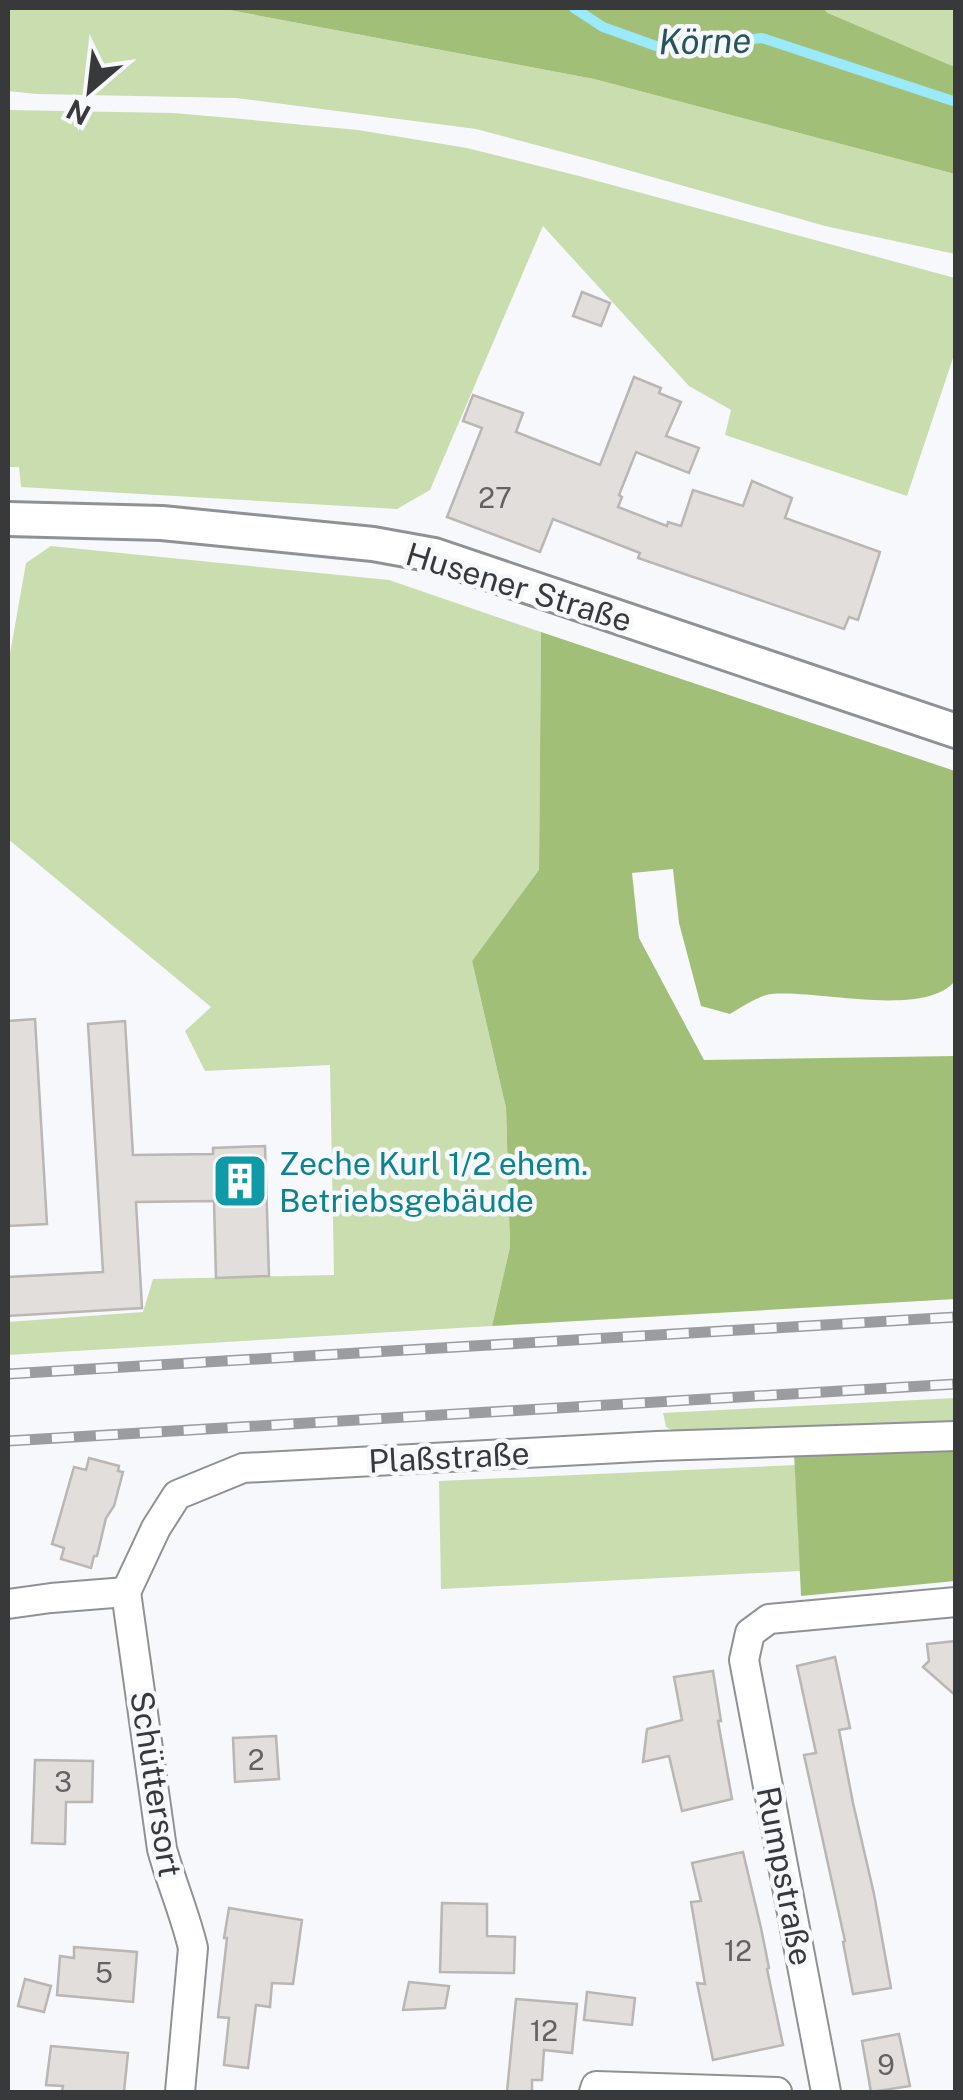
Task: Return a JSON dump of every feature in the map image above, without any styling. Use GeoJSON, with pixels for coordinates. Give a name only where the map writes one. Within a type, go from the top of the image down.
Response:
{"type":"FeatureCollection","features":[{"type":"Feature","properties":{"kind":"street","name":"Husener Straße"},"geometry":{"type":"LineString","coordinates":[[8,519],[162,523],[373,544],[434,555],[956,731]]}},
{"type":"Feature","properties":{"kind":"street","name":"Plaßstraße"},"geometry":{"type":"LineString","coordinates":[[126,1592],[177,1494],[244,1468],[656,1446],[956,1436]]}},
{"type":"Feature","properties":{"kind":"street"},"geometry":{"type":"LineString","coordinates":[[8,1604],[126,1592]]}},
{"type":"Feature","properties":{"kind":"street","name":"Schüttersort"},"geometry":{"type":"LineString","coordinates":[[126,1592],[162,1848],[194,1948],[180,2092]]}},
{"type":"Feature","properties":{"kind":"street","name":"Rumpstraße"},"geometry":{"type":"LineString","coordinates":[[818,2091],[744,1660],[750,1634],[768,1620],[956,1602]]}},
{"type":"Feature","properties":{"kind":"street"},"geometry":{"type":"LineString","coordinates":[[594,2092],[596,2086],[778,2092]]}},
{"type":"Feature","properties":{"kind":"green space"},"geometry":{"type":"Polygon","coordinates":[[[8,8],[219,8],[594,79],[955,174],[955,254],[825,226],[476,129],[236,98],[8,91],[8,8]]]}},
{"type":"Feature","properties":{"kind":"green space"},"geometry":{"type":"Polygon","coordinates":[[[219,8],[823,8],[955,67],[955,174],[594,79],[219,8]]]}},
{"type":"Feature","properties":{"kind":"green space"},"geometry":{"type":"Polygon","coordinates":[[[823,8],[955,8],[955,67],[828,13],[823,8]]]}},
{"type":"Feature","properties":{"kind":"green space"},"geometry":{"type":"Polygon","coordinates":[[[8,110],[173,113],[358,130],[467,148],[955,278],[955,352],[907,496],[725,435],[731,410],[689,386],[543,226],[430,490],[397,509],[21,487],[19,467],[8,467],[8,110]]]}},
{"type":"Feature","properties":{"kind":"green space"},"geometry":{"type":"Polygon","coordinates":[[[51,546],[389,580],[541,632],[539,871],[472,961],[506,1108],[510,1247],[492,1326],[8,1355],[8,1322],[143,1312],[153,1279],[334,1275],[330,1065],[205,1071],[185,1031],[211,1007],[8,839],[8,665],[26,563],[51,546]]]}},
{"type":"Feature","properties":{"kind":"green space"},"geometry":{"type":"Polygon","coordinates":[[[541,632],[955,771],[955,981],[940,992],[896,1000],[772,994],[730,1014],[701,1006],[679,923],[673,869],[632,873],[639,938],[704,1060],[955,1056],[955,1299],[492,1326],[510,1247],[506,1108],[472,961],[539,870],[541,632]]]}},
{"type":"Feature","properties":{"kind":"green space"},"geometry":{"type":"Polygon","coordinates":[[[955,1398],[955,1424],[678,1433],[666,1427],[663,1413],[955,1398]]]}},
{"type":"Feature","properties":{"kind":"green space"},"geometry":{"type":"Polygon","coordinates":[[[955,1447],[955,1581],[801,1596],[794,1452],[955,1447]]]}},
{"type":"Feature","properties":{"kind":"green space"},"geometry":{"type":"Polygon","coordinates":[[[795,1465],[800,1571],[441,1589],[439,1481],[795,1465]]]}},
{"type":"Feature","properties":{"kind":"building"},"geometry":{"type":"Polygon","coordinates":[[[582,292],[610,303],[601,326],[573,316],[582,292]]]}},
{"type":"Feature","properties":{"kind":"building"},"geometry":{"type":"Polygon","coordinates":[[[634,377],[681,402],[666,436],[699,448],[689,473],[636,452],[618,507],[667,526],[668,522],[681,526],[693,490],[743,506],[752,481],[792,498],[785,518],[880,552],[858,620],[849,617],[844,629],[638,558],[640,553],[553,519],[540,552],[447,517],[482,428],[463,421],[473,395],[523,413],[516,432],[600,465],[634,377]]]}},
{"type":"Feature","properties":{"kind":"building"},"geometry":{"type":"Polygon","coordinates":[[[35,1019],[47,1224],[8,1226],[8,1021],[35,1019]]]}},
{"type":"Feature","properties":{"kind":"building"},"geometry":{"type":"Polygon","coordinates":[[[125,1021],[133,1155],[213,1154],[213,1148],[265,1146],[269,1276],[216,1278],[214,1201],[136,1202],[142,1308],[8,1316],[8,1277],[103,1272],[88,1024],[125,1021]]]}},
{"type":"Feature","properties":{"kind":"building"},"geometry":{"type":"Polygon","coordinates":[[[89,1458],[119,1466],[118,1471],[123,1472],[91,1568],[61,1559],[64,1548],[52,1544],[74,1467],[86,1470],[89,1458]]]}},
{"type":"Feature","properties":{"kind":"building"},"geometry":{"type":"Polygon","coordinates":[[[956,1641],[956,1696],[923,1667],[929,1661],[927,1644],[956,1641]]]}},
{"type":"Feature","properties":{"kind":"building"},"geometry":{"type":"Polygon","coordinates":[[[835,1657],[850,1728],[839,1730],[891,1988],[853,1994],[804,1755],[816,1753],[797,1666],[835,1657]]]}},
{"type":"Feature","properties":{"kind":"building"},"geometry":{"type":"Polygon","coordinates":[[[713,1671],[732,1799],[682,1811],[669,1756],[643,1762],[647,1729],[682,1720],[674,1677],[713,1671]]]}},
{"type":"Feature","properties":{"kind":"building"},"geometry":{"type":"Polygon","coordinates":[[[276,1736],[279,1779],[235,1782],[233,1738],[276,1736]]]}},
{"type":"Feature","properties":{"kind":"building"},"geometry":{"type":"Polygon","coordinates":[[[35,1760],[93,1761],[92,1802],[66,1802],[65,1844],[32,1843],[35,1760]]]}},
{"type":"Feature","properties":{"kind":"building"},"geometry":{"type":"Polygon","coordinates":[[[743,1852],[783,2045],[713,2060],[697,1983],[705,1984],[691,1902],[701,1901],[692,1863],[743,1852]]]}},
{"type":"Feature","properties":{"kind":"building"},"geometry":{"type":"Polygon","coordinates":[[[442,1903],[487,1904],[487,1936],[515,1937],[514,1973],[440,1972],[442,1903]]]}},
{"type":"Feature","properties":{"kind":"building"},"geometry":{"type":"Polygon","coordinates":[[[229,1908],[302,1920],[293,1984],[272,1983],[270,2007],[256,2005],[248,2068],[224,2065],[229,2018],[218,2017],[229,1908]]]}},
{"type":"Feature","properties":{"kind":"building"},"geometry":{"type":"Polygon","coordinates":[[[74,1947],[137,1952],[133,2002],[57,1995],[60,1956],[74,1958],[74,1947]]]}},
{"type":"Feature","properties":{"kind":"building"},"geometry":{"type":"Polygon","coordinates":[[[25,1979],[51,1986],[44,2012],[18,2006],[25,1979]]]}},
{"type":"Feature","properties":{"kind":"building"},"geometry":{"type":"Polygon","coordinates":[[[409,1982],[449,1986],[445,2008],[403,2010],[409,1982]]]}},
{"type":"Feature","properties":{"kind":"building"},"geometry":{"type":"Polygon","coordinates":[[[587,1992],[635,1998],[632,2025],[584,2020],[587,1992]]]}},
{"type":"Feature","properties":{"kind":"building"},"geometry":{"type":"Polygon","coordinates":[[[516,1999],[577,2004],[572,2053],[544,2050],[542,2080],[532,2080],[532,2092],[507,2092],[516,1999]]]}},
{"type":"Feature","properties":{"kind":"building"},"geometry":{"type":"Polygon","coordinates":[[[899,2034],[910,2086],[871,2092],[862,2041],[899,2034]]]}},
{"type":"Feature","properties":{"kind":"building"},"geometry":{"type":"Polygon","coordinates":[[[51,2046],[128,2053],[124,2092],[62,2092],[63,2086],[46,2085],[51,2046]]]}},
{"type":"Feature","properties":{"kind":"waterway","name":"Körne"},"geometry":{"type":"LineString","coordinates":[[574,8],[603,27],[656,46],[762,38],[956,102]]}},
{"type":"Feature","properties":{"kind":"railway"},"geometry":{"type":"LineString","coordinates":[[8,1374],[956,1317]]}},
{"type":"Feature","properties":{"kind":"railway"},"geometry":{"type":"LineString","coordinates":[[8,1441],[956,1384]]}},
{"type":"Feature","properties":{"kind":"place","name":"Zeche Kurl 1/2 ehem. Betriebsgebäude"},"geometry":{"type":"Point","coordinates":[240,1181]}}]}
